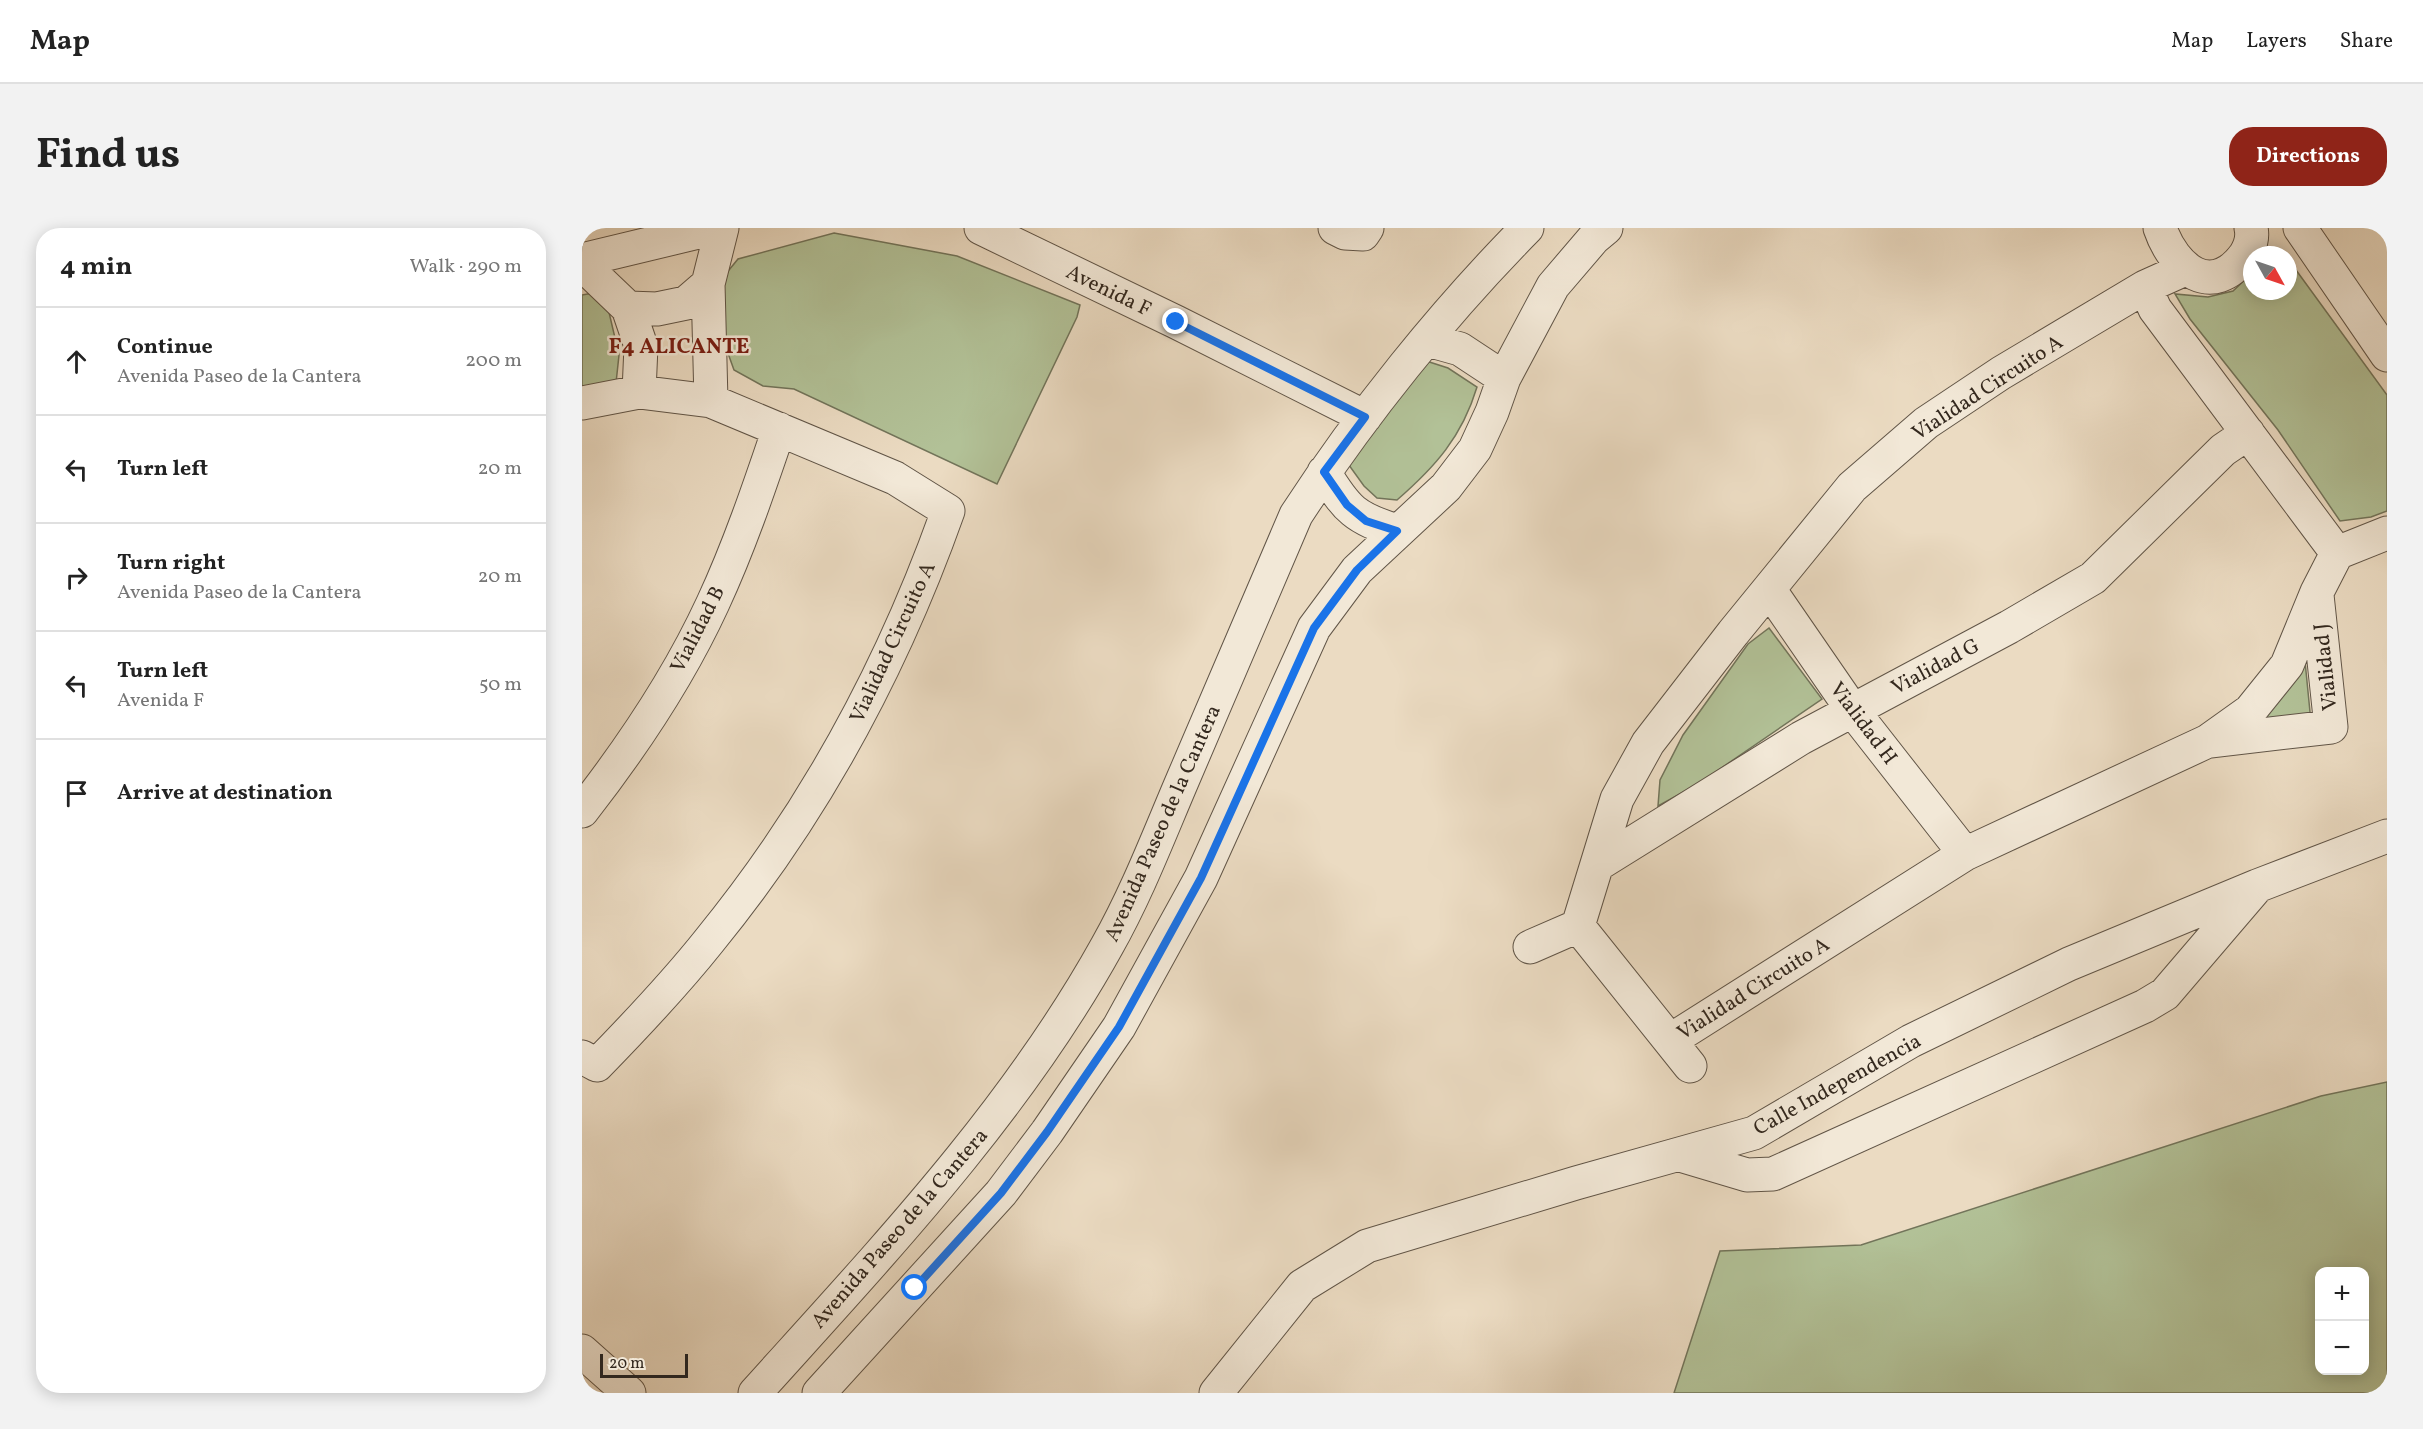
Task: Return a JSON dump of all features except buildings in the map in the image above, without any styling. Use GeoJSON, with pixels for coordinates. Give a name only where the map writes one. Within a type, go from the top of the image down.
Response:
{"type":"FeatureCollection","features":[{"type":"Feature","properties":{"kind":"street"},"geometry":{"type":"LineString","coordinates":[[582,262],[715,228]]}},
{"type":"Feature","properties":{"kind":"street"},"geometry":{"type":"LineString","coordinates":[[711,401],[708,284],[722,228]]}},
{"type":"Feature","properties":{"kind":"street","name":"Avenida F"},"geometry":{"type":"LineString","coordinates":[[981,228],[1365,417]]}},
{"type":"Feature","properties":{"kind":"street"},"geometry":{"type":"LineString","coordinates":[[1335,228],[1345,232],[1363,234],[1367,228]]}},
{"type":"Feature","properties":{"kind":"street","name":"Avenida Paseo de la Cantera"},"geometry":{"type":"LineString","coordinates":[[755,1393],[899,1232],[993,1117],[1061,1022],[1108,945],[1126,907],[1296,515],[1324,472],[1365,417],[1493,262],[1527,228]]}},
{"type":"Feature","properties":{"kind":"street"},"geometry":{"type":"LineString","coordinates":[[819,1393],[1001,1193],[1047,1132],[1119,1027],[1201,878],[1314,628],[1357,570],[1446,487],[1475,449],[1492,412],[1503,378],[1553,286],[1594,238],[1606,228]]}},
{"type":"Feature","properties":{"kind":"street"},"geometry":{"type":"LineString","coordinates":[[2167,232],[2185,269],[2203,277],[2222,276],[2238,264],[2249,248],[2251,228]]}},
{"type":"Feature","properties":{"kind":"street"},"geometry":{"type":"LineString","coordinates":[[2300,228],[2383,342]]}},
{"type":"Feature","properties":{"kind":"street"},"geometry":{"type":"LineString","coordinates":[[582,262],[628,308],[641,346],[639,392]]}},
{"type":"Feature","properties":{"kind":"street","name":"Vialidad Circuito A"},"geometry":{"type":"LineString","coordinates":[[2185,269],[2145,287],[2001,373],[1926,423],[1852,487],[1648,743],[1617,799],[1578,926],[1671,1040],[1965,854],[2208,741],[2250,711],[2287,665],[2317,592],[2337,553]]}},
{"type":"Feature","properties":{"kind":"street"},"geometry":{"type":"LineString","coordinates":[[628,308],[657,309],[686,303],[708,284]]}},
{"type":"Feature","properties":{"kind":"street"},"geometry":{"type":"LineString","coordinates":[[2145,287],[2155,309],[2337,553],[2387,533]]}},
{"type":"Feature","properties":{"kind":"street"},"geometry":{"type":"LineString","coordinates":[[1428,340],[1460,349],[1503,378]]}},
{"type":"Feature","properties":{"kind":"street","name":"Vialidad Circuito A"},"geometry":{"type":"LineString","coordinates":[[582,403],[639,392],[711,401],[895,478],[948,511],[897,639],[849,735],[782,844],[710,940],[650,1010],[587,1069]]}},
{"type":"Feature","properties":{"kind":"street","name":"Vialidad B"},"geometry":{"type":"LineString","coordinates":[[582,811],[616,768],[667,688],[712,605],[749,518],[779,429]]}},
{"type":"Feature","properties":{"kind":"street","name":"Vialidad G"},"geometry":{"type":"LineString","coordinates":[[1597,865],[1801,738],[2008,627],[2092,578],[2223,450],[2248,434]]}},
{"type":"Feature","properties":{"kind":"street"},"geometry":{"type":"LineString","coordinates":[[1324,472],[1347,505],[1366,521],[1397,531]]}},
{"type":"Feature","properties":{"kind":"street","name":"Vialidad H"},"geometry":{"type":"LineString","coordinates":[[1769,589],[1853,711],[1965,854]]}},
{"type":"Feature","properties":{"kind":"street","name":"Vialidad J"},"geometry":{"type":"LineString","coordinates":[[2208,741],[2331,727],[2317,592]]}},
{"type":"Feature","properties":{"kind":"street","name":"Calle Independencia"},"geometry":{"type":"LineString","coordinates":[[1216,1393],[1302,1286],[1367,1246],[1754,1133],[1911,1041],[2069,964],[2257,886],[2387,836]]}},
{"type":"Feature","properties":{"kind":"street"},"geometry":{"type":"LineString","coordinates":[[1680,1155],[1747,1175],[1773,1174],[2145,1006],[2165,994],[2257,886]]}},
{"type":"Feature","properties":{"kind":"street"},"geometry":{"type":"LineString","coordinates":[[1530,948],[1578,926]]}},
{"type":"Feature","properties":{"kind":"street"},"geometry":{"type":"LineString","coordinates":[[1671,1040],[1690,1066]]}},
{"type":"Feature","properties":{"kind":"street"},"geometry":{"type":"LineString","coordinates":[[582,1353],[629,1393]]}},
{"type":"Feature","properties":{"kind":"green space"},"geometry":{"type":"Polygon","coordinates":[[[834,233],[957,256],[1080,305],[1077,317],[997,484],[794,389],[763,386],[734,370],[720,331],[716,286],[738,259],[834,233]]]}},
{"type":"Feature","properties":{"kind":"green space"},"geometry":{"type":"Polygon","coordinates":[[[2297,271],[2387,395],[2387,511],[2371,517],[2340,521],[2278,430],[2190,319],[2175,294],[2208,297],[2233,291],[2243,282],[2243,300],[2297,300],[2297,271]]]}},
{"type":"Feature","properties":{"kind":"green space"},"geometry":{"type":"Polygon","coordinates":[[[604,291],[619,355],[616,383],[582,390],[582,295],[604,291]]]}},
{"type":"Feature","properties":{"kind":"green space"},"geometry":{"type":"Polygon","coordinates":[[[1420,359],[1448,368],[1477,387],[1464,421],[1435,463],[1397,500],[1377,498],[1364,486],[1346,461],[1420,359]]]}},
{"type":"Feature","properties":{"kind":"green space"},"geometry":{"type":"Polygon","coordinates":[[[1769,628],[1822,699],[1698,784],[1658,806],[1660,780],[1683,735],[1748,644],[1769,628]]]}},
{"type":"Feature","properties":{"kind":"green space"},"geometry":{"type":"Polygon","coordinates":[[[2304,651],[2311,722],[2247,729],[2304,651]]]}},
{"type":"Feature","properties":{"kind":"green space"},"geometry":{"type":"Polygon","coordinates":[[[2387,1082],[2387,1393],[1674,1393],[1720,1251],[1861,1245],[2321,1096],[2387,1082]]]}},
{"type":"Feature","properties":{"kind":"district","name":"F4 ALICANTE"},"geometry":{"type":"Point","coordinates":[679,345]}},
{"type":"Feature","properties":{"kind":"route"},"geometry":{"type":"LineString","coordinates":[[915,1288],[1001,1193],[1047,1132],[1119,1027],[1201,878],[1314,628],[1357,570],[1397,531],[1366,521],[1347,505],[1324,472],[1365,417],[1176,322]]}}]}
